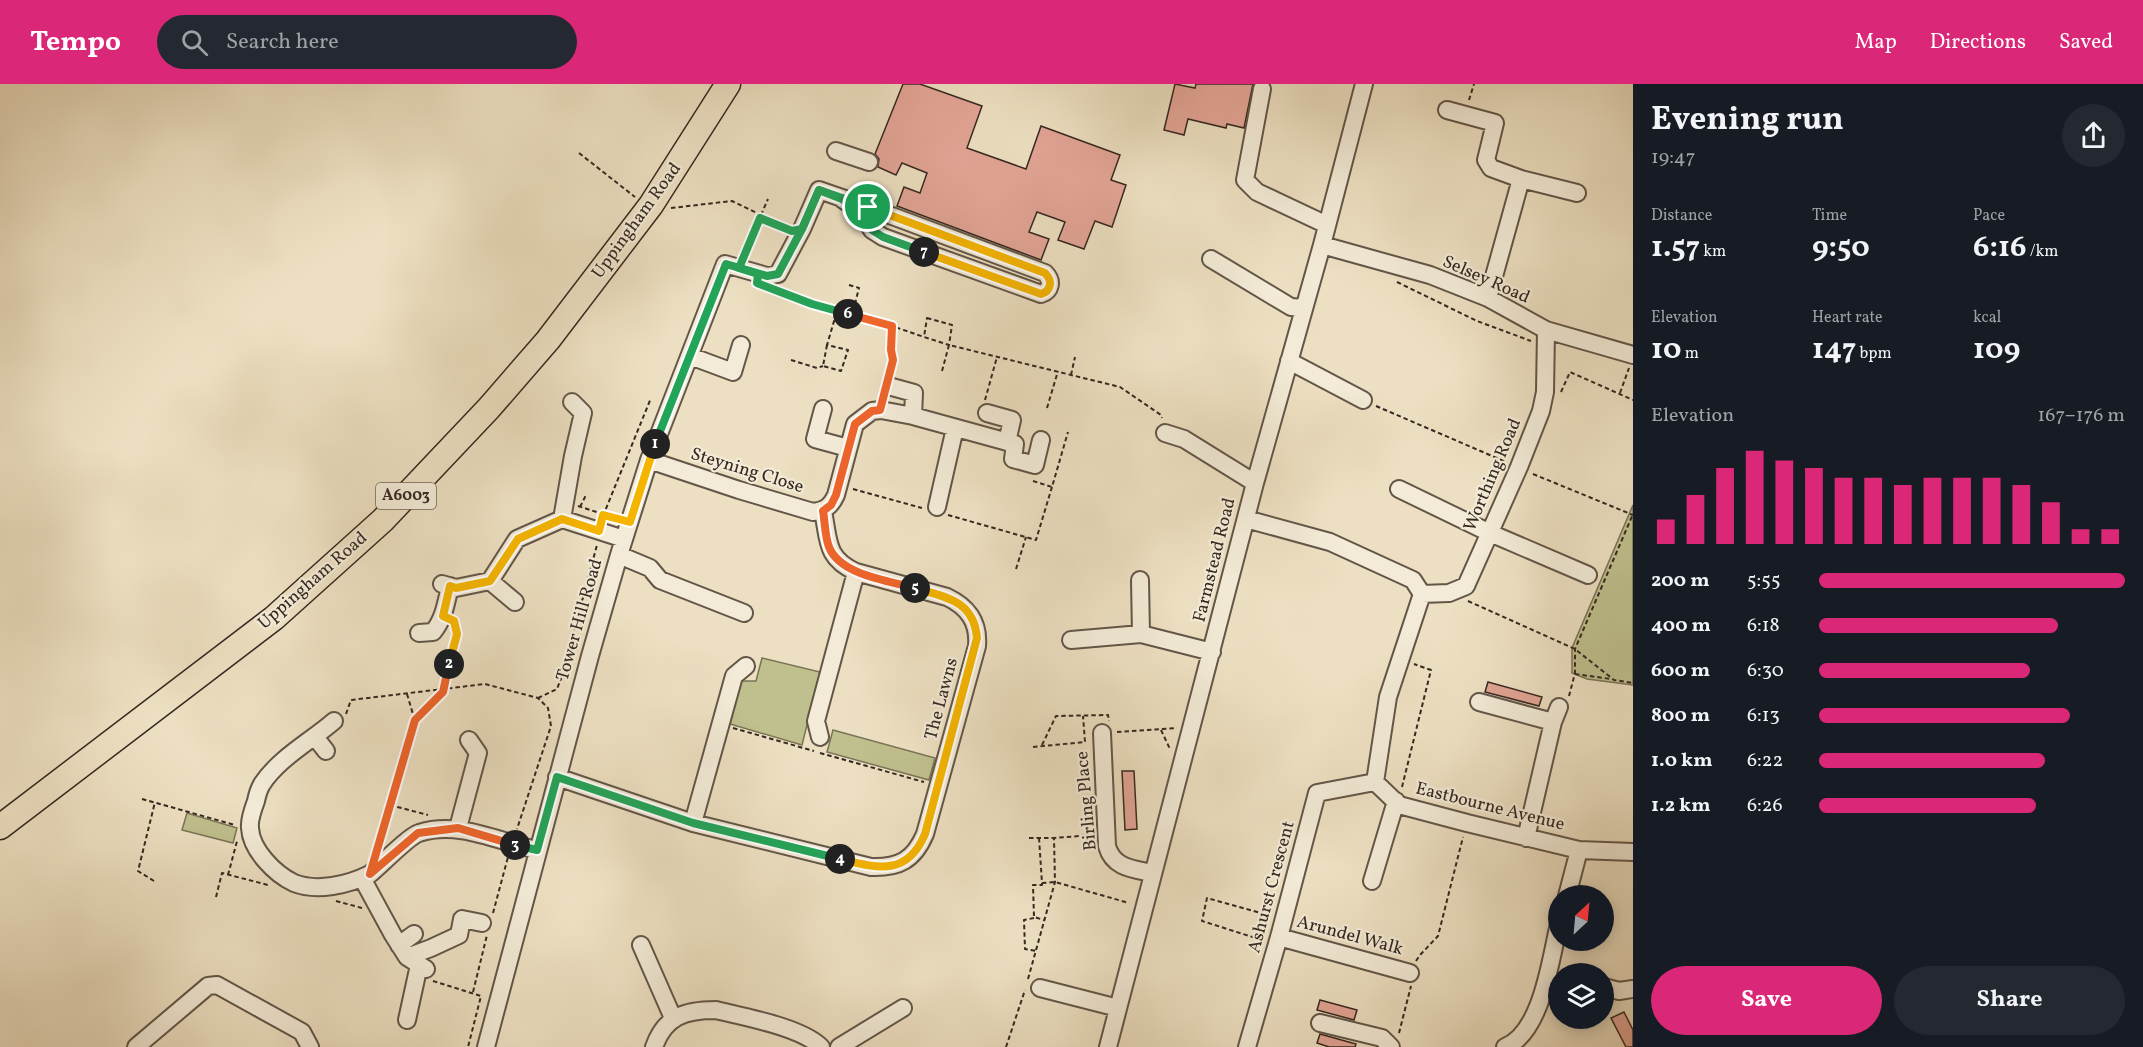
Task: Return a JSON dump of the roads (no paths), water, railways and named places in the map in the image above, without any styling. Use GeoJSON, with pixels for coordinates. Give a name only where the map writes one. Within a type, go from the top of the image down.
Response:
{"type":"FeatureCollection","features":[{"type":"Feature","properties":{"kind":"highway","name":"Uppingham Road"},"geometry":{"type":"LineString","coordinates":[[0,827],[274,618],[383,520],[489,408],[548,340],[650,207],[728,84]]}},
{"type":"Feature","properties":{"kind":"street","name":"Farmstead Road"},"geometry":{"type":"LineString","coordinates":[[1108,1047],[1245,519],[1322,245],[1364,84]]}},
{"type":"Feature","properties":{"kind":"street"},"geometry":{"type":"LineString","coordinates":[[1262,89],[1245,180],[1257,192],[1327,225]]}},
{"type":"Feature","properties":{"kind":"street"},"geometry":{"type":"LineString","coordinates":[[1448,110],[1495,123],[1486,160],[1491,168],[1521,179],[1577,193]]}},
{"type":"Feature","properties":{"kind":"street"},"geometry":{"type":"LineString","coordinates":[[836,151],[869,162]]}},
{"type":"Feature","properties":{"kind":"street"},"geometry":{"type":"LineString","coordinates":[[1488,298],[1521,179]]}},
{"type":"Feature","properties":{"kind":"street","name":"Tower Hill Road"},"geometry":{"type":"LineString","coordinates":[[486,1047],[537,850],[622,547],[649,460],[726,264],[767,276],[778,274],[802,229],[819,190],[842,199]]}},
{"type":"Feature","properties":{"kind":"street"},"geometry":{"type":"LineString","coordinates":[[842,199],[1045,273],[1049,277],[1050,286],[1046,292],[1041,294],[883,237],[872,230],[861,212],[842,199]]}},
{"type":"Feature","properties":{"kind":"street","name":"Selsey Road"},"geometry":{"type":"LineString","coordinates":[[1322,245],[1406,268],[1488,298],[1546,338],[1631,360]]}},
{"type":"Feature","properties":{"kind":"street"},"geometry":{"type":"LineString","coordinates":[[1211,259],[1291,307],[1304,308]]}},
{"type":"Feature","properties":{"kind":"street","name":"Worthing Road"},"geometry":{"type":"LineString","coordinates":[[1422,594],[1449,593],[1466,586],[1519,467],[1541,411],[1545,392],[1546,338]]}},
{"type":"Feature","properties":{"kind":"street"},"geometry":{"type":"LineString","coordinates":[[690,356],[733,372],[741,345]]}},
{"type":"Feature","properties":{"kind":"street"},"geometry":{"type":"LineString","coordinates":[[1289,361],[1363,400]]}},
{"type":"Feature","properties":{"kind":"street"},"geometry":{"type":"LineString","coordinates":[[890,382],[914,393],[913,416]]}},
{"type":"Feature","properties":{"kind":"street"},"geometry":{"type":"LineString","coordinates":[[562,519],[572,504],[573,456],[583,413],[572,402]]}},
{"type":"Feature","properties":{"kind":"street"},"geometry":{"type":"LineString","coordinates":[[986,407],[1012,420],[1013,459],[1035,465],[1041,440]]}},
{"type":"Feature","properties":{"kind":"street"},"geometry":{"type":"LineString","coordinates":[[823,408],[815,439],[848,448]]}},
{"type":"Feature","properties":{"kind":"street","name":"Steyning Close"},"geometry":{"type":"LineString","coordinates":[[649,460],[813,512],[823,511],[831,505],[839,485],[855,424],[872,411],[881,410],[913,416],[1011,443]]}},
{"type":"Feature","properties":{"kind":"street"},"geometry":{"type":"LineString","coordinates":[[936,510],[955,428]]}},
{"type":"Feature","properties":{"kind":"street"},"geometry":{"type":"LineString","coordinates":[[1165,433],[1185,438],[1255,483]]}},
{"type":"Feature","properties":{"kind":"street"},"geometry":{"type":"LineString","coordinates":[[1399,489],[1490,533],[1588,575]]}},
{"type":"Feature","properties":{"kind":"street"},"geometry":{"type":"LineString","coordinates":[[820,737],[816,721],[856,572],[834,558],[828,545],[823,511]]}},
{"type":"Feature","properties":{"kind":"street"},"geometry":{"type":"LineString","coordinates":[[419,633],[433,632],[443,616],[446,585],[456,588],[490,581],[518,539],[562,519],[601,523],[622,547],[650,568],[660,580],[744,613]]}},
{"type":"Feature","properties":{"kind":"street"},"geometry":{"type":"LineString","coordinates":[[1245,519],[1330,542],[1413,580],[1422,594],[1388,697],[1375,782]]}},
{"type":"Feature","properties":{"kind":"street","name":"The Lawns"},"geometry":{"type":"LineString","coordinates":[[557,777],[693,823],[871,867],[886,868],[899,864],[913,855],[920,846],[938,786],[976,646],[977,631],[968,610],[947,597],[856,572]]}},
{"type":"Feature","properties":{"kind":"street"},"geometry":{"type":"LineString","coordinates":[[1140,580],[1141,634]]}},
{"type":"Feature","properties":{"kind":"street"},"geometry":{"type":"LineString","coordinates":[[490,581],[514,602]]}},
{"type":"Feature","properties":{"kind":"street"},"geometry":{"type":"LineString","coordinates":[[1071,640],[1141,634],[1212,652]]}},
{"type":"Feature","properties":{"kind":"street"},"geometry":{"type":"LineString","coordinates":[[693,823],[734,676],[746,666]]}},
{"type":"Feature","properties":{"kind":"street"},"geometry":{"type":"LineString","coordinates":[[1479,702],[1556,714],[1526,838]]}},
{"type":"Feature","properties":{"kind":"street"},"geometry":{"type":"LineString","coordinates":[[334,721],[281,764],[261,785],[245,827],[258,852],[272,868],[295,883],[320,887],[339,885],[366,876],[418,833],[459,823],[512,845],[537,850]]}},
{"type":"Feature","properties":{"kind":"street","name":"Birling Place"},"geometry":{"type":"LineString","coordinates":[[1107,733],[1106,834],[1110,856],[1118,863],[1152,873]]}},
{"type":"Feature","properties":{"kind":"street"},"geometry":{"type":"LineString","coordinates":[[315,737],[326,750]]}},
{"type":"Feature","properties":{"kind":"street"},"geometry":{"type":"LineString","coordinates":[[459,823],[479,748]]}},
{"type":"Feature","properties":{"kind":"street","name":"Eastbourne Avenue"},"geometry":{"type":"LineString","coordinates":[[1375,782],[1398,803],[1467,823],[1579,850],[1633,852]]}},
{"type":"Feature","properties":{"kind":"street","name":"Ashurst Crescent"},"geometry":{"type":"LineString","coordinates":[[1246,1047],[1284,920],[1317,793],[1375,782]]}},
{"type":"Feature","properties":{"kind":"street"},"geometry":{"type":"LineString","coordinates":[[1372,881],[1398,803]]}},
{"type":"Feature","properties":{"kind":"street"},"geometry":{"type":"LineString","coordinates":[[1570,885],[1579,850]]}},
{"type":"Feature","properties":{"kind":"street"},"geometry":{"type":"LineString","coordinates":[[366,876],[413,959]]}},
{"type":"Feature","properties":{"kind":"street"},"geometry":{"type":"LineString","coordinates":[[413,959],[459,935],[462,919],[482,923]]}},
{"type":"Feature","properties":{"kind":"street"},"geometry":{"type":"LineString","coordinates":[[406,1020],[414,934]]}},
{"type":"Feature","properties":{"kind":"street","name":"Arundel Walk"},"geometry":{"type":"LineString","coordinates":[[1278,940],[1410,973]]}},
{"type":"Feature","properties":{"kind":"street"},"geometry":{"type":"LineString","coordinates":[[641,945],[673,1018]]}},
{"type":"Feature","properties":{"kind":"street"},"geometry":{"type":"LineString","coordinates":[[1512,1046],[1530,1025],[1548,983]]}},
{"type":"Feature","properties":{"kind":"street"},"geometry":{"type":"LineString","coordinates":[[136,1047],[208,986],[217,985],[302,1032],[310,1047]]}},
{"type":"Feature","properties":{"kind":"street"},"geometry":{"type":"LineString","coordinates":[[1033,986],[1118,1008]]}},
{"type":"Feature","properties":{"kind":"street"},"geometry":{"type":"LineString","coordinates":[[1614,990],[1633,989]]}},
{"type":"Feature","properties":{"kind":"street"},"geometry":{"type":"LineString","coordinates":[[839,1047],[903,1007]]}},
{"type":"Feature","properties":{"kind":"street"},"geometry":{"type":"LineString","coordinates":[[654,1047],[663,1029],[673,1018],[687,1012],[716,1010],[789,1029],[804,1035],[821,1047]]}},
{"type":"Feature","properties":{"kind":"street"},"geometry":{"type":"LineString","coordinates":[[1320,1023],[1382,1038],[1390,1046]]}}]}
